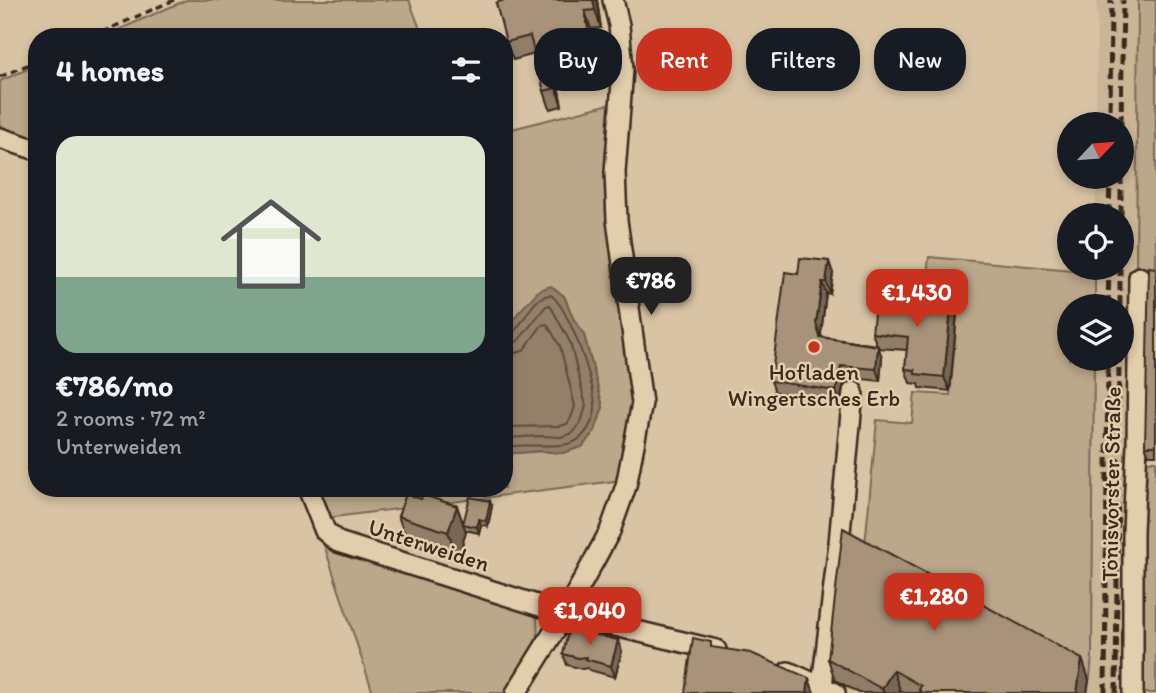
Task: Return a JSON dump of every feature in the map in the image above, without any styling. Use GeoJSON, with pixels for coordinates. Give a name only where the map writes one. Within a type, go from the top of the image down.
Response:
{"type":"FeatureCollection","features":[{"type":"Feature","properties":{"kind":"street"},"geometry":{"type":"LineString","coordinates":[[516,693],[565,614],[610,531],[626,486],[642,403],[617,220],[615,172],[623,69],[619,25],[613,0]]}},
{"type":"Feature","properties":{"kind":"street"},"geometry":{"type":"LineString","coordinates":[[0,138],[28,147]]}},
{"type":"Feature","properties":{"kind":"street","name":"Tönisvorster Straße"},"geometry":{"type":"LineString","coordinates":[[1133,693],[1133,531],[1139,277]]}},
{"type":"Feature","properties":{"kind":"street"},"geometry":{"type":"LineString","coordinates":[[766,664],[829,690],[853,392]]}},
{"type":"Feature","properties":{"kind":"street","name":"Unterweiden"},"geometry":{"type":"LineString","coordinates":[[312,497],[326,531],[338,542],[565,614],[728,653]]}},
{"type":"Feature","properties":{"kind":"path"},"geometry":{"type":"LineString","coordinates":[[111,28],[174,0]]}},
{"type":"Feature","properties":{"kind":"path"},"geometry":{"type":"LineString","coordinates":[[0,77],[28,65]]}},
{"type":"Feature","properties":{"kind":"shaded area"},"geometry":{"type":"Polygon","coordinates":[[[186,0],[409,0],[420,28],[122,28],[186,0]]]}},
{"type":"Feature","properties":{"kind":"shaded area"},"geometry":{"type":"Polygon","coordinates":[[[1097,0],[1138,0],[1136,273],[1129,693],[855,693],[834,682],[846,545],[1090,677],[1094,371],[1134,371],[1134,294],[1095,294],[1095,280],[1134,280],[1134,203],[1095,203],[1096,189],[1134,189],[1134,112],[1096,112],[1097,0]]]}},
{"type":"Feature","properties":{"kind":"shaded area"},"geometry":{"type":"Polygon","coordinates":[[[1138,0],[1156,0],[1156,275],[1136,273],[1138,0]]]}},
{"type":"Feature","properties":{"kind":"shaded area"},"geometry":{"type":"Polygon","coordinates":[[[28,69],[28,141],[0,125],[0,81],[28,69]]]}},
{"type":"Feature","properties":{"kind":"shaded area"},"geometry":{"type":"Polygon","coordinates":[[[614,103],[638,396],[622,480],[513,494],[513,453],[542,451],[562,453],[582,447],[595,431],[603,407],[584,335],[564,296],[518,313],[513,320],[513,129],[614,103]]]}},
{"type":"Feature","properties":{"kind":"shaded area"},"geometry":{"type":"Polygon","coordinates":[[[929,257],[1057,269],[1057,280],[1095,280],[1095,294],[1057,294],[1057,371],[1094,371],[1090,678],[864,555],[877,420],[912,423],[915,393],[950,395],[959,295],[925,292],[929,257]]]}},
{"type":"Feature","properties":{"kind":"shaded area"},"geometry":{"type":"Polygon","coordinates":[[[1139,461],[1156,461],[1156,693],[1138,693],[1139,461]]]}},
{"type":"Feature","properties":{"kind":"shaded area"},"geometry":{"type":"Polygon","coordinates":[[[318,497],[490,497],[327,518],[318,497]]]}},
{"type":"Feature","properties":{"kind":"shaded area"},"geometry":{"type":"Polygon","coordinates":[[[324,545],[528,611],[537,618],[538,638],[509,693],[373,693],[324,545]]]}},
{"type":"Feature","properties":{"kind":"water"},"geometry":{"type":"Polygon","coordinates":[[[551,286],[564,296],[584,335],[603,407],[595,430],[582,447],[562,453],[542,451],[513,453],[513,320],[539,290],[551,286]]]}},
{"type":"Feature","properties":{"kind":"building"},"geometry":{"type":"Polygon","coordinates":[[[504,0],[593,0],[595,10],[585,11],[588,28],[534,28],[534,52],[530,36],[513,40],[513,28],[502,28],[496,3],[504,0]]]}},
{"type":"Feature","properties":{"kind":"building"},"geometry":{"type":"Polygon","coordinates":[[[800,258],[829,261],[826,282],[822,282],[816,323],[820,337],[878,346],[876,369],[841,366],[836,391],[771,381],[785,272],[798,274],[800,258]]]}},
{"type":"Feature","properties":{"kind":"building"},"geometry":{"type":"Polygon","coordinates":[[[1149,267],[1156,268],[1156,446],[1145,446],[1149,267]]]}},
{"type":"Feature","properties":{"kind":"building"},"geometry":{"type":"Polygon","coordinates":[[[882,292],[952,298],[944,377],[915,374],[915,370],[905,369],[908,337],[872,333],[875,304],[880,305],[882,292]]]}},
{"type":"Feature","properties":{"kind":"building"},"geometry":{"type":"Polygon","coordinates":[[[405,497],[429,497],[457,506],[448,532],[398,516],[405,497]]]}},
{"type":"Feature","properties":{"kind":"building"},"geometry":{"type":"Polygon","coordinates":[[[470,497],[490,501],[486,521],[479,519],[477,527],[463,524],[470,497]]]}},
{"type":"Feature","properties":{"kind":"building"},"geometry":{"type":"Polygon","coordinates":[[[843,528],[1082,659],[1077,693],[923,693],[919,690],[921,686],[893,670],[882,689],[828,659],[843,528]]]}},
{"type":"Feature","properties":{"kind":"building"},"geometry":{"type":"Polygon","coordinates":[[[569,628],[618,640],[611,666],[585,659],[586,657],[563,654],[569,628]]]}},
{"type":"Feature","properties":{"kind":"building"},"geometry":{"type":"Polygon","coordinates":[[[693,638],[711,642],[711,647],[751,653],[809,678],[807,693],[685,693],[693,638]]]}},
{"type":"Feature","properties":{"kind":"railway"},"geometry":{"type":"LineString","coordinates":[[1110,112],[1111,0]]}},
{"type":"Feature","properties":{"kind":"railway"},"geometry":{"type":"LineString","coordinates":[[1121,112],[1123,0]]}},
{"type":"Feature","properties":{"kind":"railway"},"geometry":{"type":"LineString","coordinates":[[1109,203],[1110,189]]}},
{"type":"Feature","properties":{"kind":"railway"},"geometry":{"type":"LineString","coordinates":[[1121,189],[1121,203]]}},
{"type":"Feature","properties":{"kind":"railway"},"geometry":{"type":"LineString","coordinates":[[1108,294],[1109,280]]}},
{"type":"Feature","properties":{"kind":"railway"},"geometry":{"type":"LineString","coordinates":[[1120,280],[1120,294]]}},
{"type":"Feature","properties":{"kind":"railway"},"geometry":{"type":"LineString","coordinates":[[1105,693],[1108,371]]}},
{"type":"Feature","properties":{"kind":"railway"},"geometry":{"type":"LineString","coordinates":[[1116,693],[1119,371]]}},
{"type":"Feature","properties":{"kind":"place","name":"Hofladen Wingertsches Erb"},"geometry":{"type":"Point","coordinates":[814,347]}}]}
